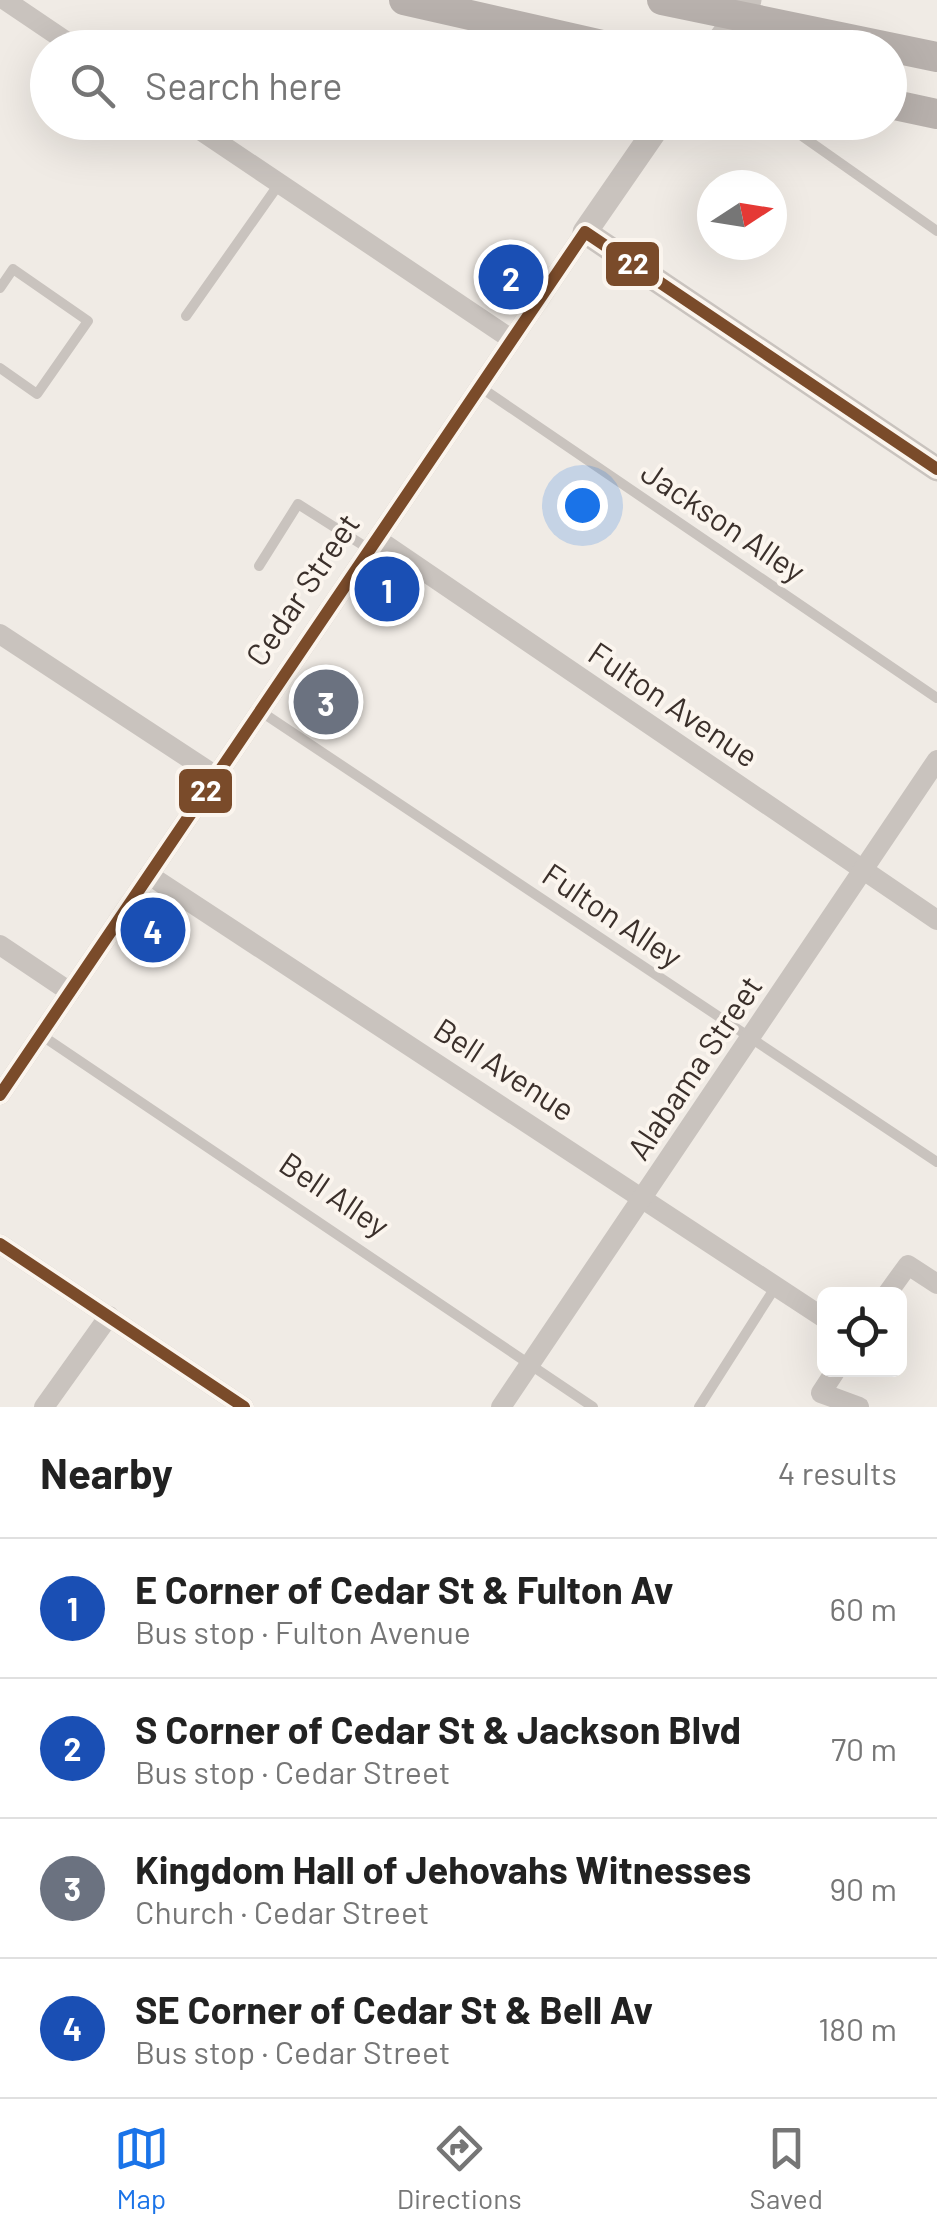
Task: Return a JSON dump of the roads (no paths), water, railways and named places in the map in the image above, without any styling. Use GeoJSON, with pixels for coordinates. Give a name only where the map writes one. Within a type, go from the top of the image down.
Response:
{"type":"FeatureCollection","features":[{"type":"Feature","properties":{"kind":"main road"},"geometry":{"type":"LineString","coordinates":[[404,0],[536,30]]}},
{"type":"Feature","properties":{"kind":"main road"},"geometry":{"type":"LineString","coordinates":[[662,0],[743,8],[832,30]]}},
{"type":"Feature","properties":{"kind":"main road"},"geometry":{"type":"LineString","coordinates":[[907,49],[937,56]]}},
{"type":"Feature","properties":{"kind":"street"},"geometry":{"type":"LineString","coordinates":[[5,0],[49,30]]}},
{"type":"Feature","properties":{"kind":"street"},"geometry":{"type":"LineString","coordinates":[[727,30],[743,8]]}},
{"type":"Feature","properties":{"kind":"street"},"geometry":{"type":"LineString","coordinates":[[214,140],[511,339]]}},
{"type":"Feature","properties":{"kind":"street","name":"Cedar Street"},"geometry":{"type":"LineString","coordinates":[[0,1095],[649,140]]}},
{"type":"Feature","properties":{"kind":"street"},"geometry":{"type":"LineString","coordinates":[[585,232],[937,469]]}},
{"type":"Feature","properties":{"kind":"street","name":"Fulton Avenue"},"geometry":{"type":"LineString","coordinates":[[373,544],[937,920]]}},
{"type":"Feature","properties":{"kind":"street"},"geometry":{"type":"LineString","coordinates":[[0,634],[216,776]]}},
{"type":"Feature","properties":{"kind":"street","name":"Alabama Street"},"geometry":{"type":"LineString","coordinates":[[500,1407],[937,760]]}},
{"type":"Feature","properties":{"kind":"street","name":"Bell Avenue"},"geometry":{"type":"LineString","coordinates":[[149,876],[645,1197],[817,1313]]}},
{"type":"Feature","properties":{"kind":"street"},"geometry":{"type":"LineString","coordinates":[[0,945],[70,992]]}},
{"type":"Feature","properties":{"kind":"street"},"geometry":{"type":"LineString","coordinates":[[0,1244],[244,1407]]}},
{"type":"Feature","properties":{"kind":"street"},"geometry":{"type":"LineString","coordinates":[[892,1287],[908,1264],[937,1284]]}},
{"type":"Feature","properties":{"kind":"street"},"geometry":{"type":"LineString","coordinates":[[44,1407],[109,1316]]}},
{"type":"Feature","properties":{"kind":"street"},"geometry":{"type":"LineString","coordinates":[[832,1377],[822,1393],[859,1407]]}},
{"type":"Feature","properties":{"kind":"lane"},"geometry":{"type":"LineString","coordinates":[[808,140],[937,231]]}},
{"type":"Feature","properties":{"kind":"lane"},"geometry":{"type":"LineString","coordinates":[[186,316],[279,184]]}},
{"type":"Feature","properties":{"kind":"lane"},"geometry":{"type":"LineString","coordinates":[[0,288],[13,269],[88,321],[37,394],[0,368]]}},
{"type":"Feature","properties":{"kind":"lane","name":"Jackson Alley"},"geometry":{"type":"LineString","coordinates":[[480,387],[937,698]]}},
{"type":"Feature","properties":{"kind":"lane"},"geometry":{"type":"LineString","coordinates":[[259,566],[298,504],[373,544]]}},
{"type":"Feature","properties":{"kind":"lane","name":"Fulton Alley"},"geometry":{"type":"LineString","coordinates":[[260,711],[937,1162]]}},
{"type":"Feature","properties":{"kind":"lane","name":"Bell Alley"},"geometry":{"type":"LineString","coordinates":[[40,1035],[532,1362],[593,1407]]}},
{"type":"Feature","properties":{"kind":"lane"},"geometry":{"type":"LineString","coordinates":[[699,1407],[776,1286]]}},
{"type":"Feature","properties":{"kind":"place","name":"S Corner of Cedar St & Jackson Blvd"},"geometry":{"type":"Point","coordinates":[511,277]}},
{"type":"Feature","properties":{"kind":"place","name":"E Corner of Cedar St & Fulton Av"},"geometry":{"type":"Point","coordinates":[387,589]}},
{"type":"Feature","properties":{"kind":"place","name":"Kingdom Hall of Jehovahs Witnesses"},"geometry":{"type":"Point","coordinates":[326,702]}},
{"type":"Feature","properties":{"kind":"place","name":"SE Corner of Cedar St & Bell Av"},"geometry":{"type":"Point","coordinates":[153,930]}}]}
